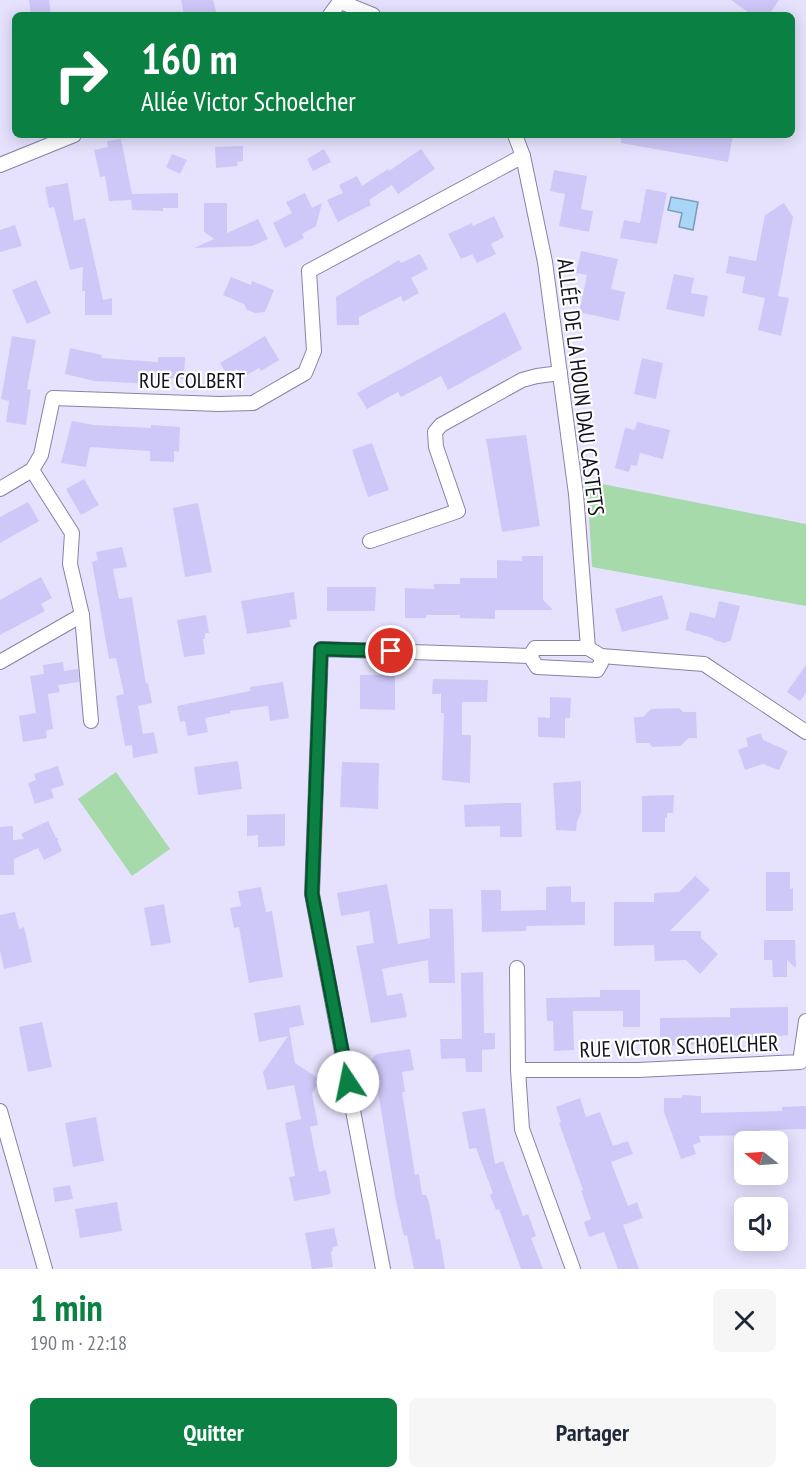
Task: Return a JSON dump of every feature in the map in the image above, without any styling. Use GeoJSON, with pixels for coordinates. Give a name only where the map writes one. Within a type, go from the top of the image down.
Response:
{"type":"FeatureCollection","features":[{"type":"Feature","properties":{"kind":"street"},"geometry":{"type":"LineString","coordinates":[[341,1],[366,12]]}},
{"type":"Feature","properties":{"kind":"street"},"geometry":{"type":"LineString","coordinates":[[0,165],[67,138]]}},
{"type":"Feature","properties":{"kind":"street","name":"ALLÉE DE LA HOUN DAU CASTETS"},"geometry":{"type":"LineString","coordinates":[[516,138],[523,156],[545,262],[576,494],[588,648]]}},
{"type":"Feature","properties":{"kind":"street","name":"RUE COLBERT"},"geometry":{"type":"LineString","coordinates":[[32,470],[41,455],[52,398],[219,404],[253,403],[305,373],[314,351],[309,271],[523,156]]}},
{"type":"Feature","properties":{"kind":"street"},"geometry":{"type":"LineString","coordinates":[[370,541],[458,511],[436,447],[435,432],[441,425],[522,380],[560,373]]}},
{"type":"Feature","properties":{"kind":"street"},"geometry":{"type":"LineString","coordinates":[[0,489],[32,470],[72,533],[70,564],[82,615],[91,721]]}},
{"type":"Feature","properties":{"kind":"street"},"geometry":{"type":"LineString","coordinates":[[0,662],[82,615]]}},
{"type":"Feature","properties":{"kind":"street"},"geometry":{"type":"LineString","coordinates":[[530,656],[536,648],[588,648],[601,656],[704,664],[806,732]]}},
{"type":"Feature","properties":{"kind":"street"},"geometry":{"type":"LineString","coordinates":[[383,1269],[312,894],[321,649],[530,656]]}},
{"type":"Feature","properties":{"kind":"street"},"geometry":{"type":"LineString","coordinates":[[530,656],[537,667],[597,670],[602,663],[601,656]]}},
{"type":"Feature","properties":{"kind":"street"},"geometry":{"type":"LineString","coordinates":[[517,968],[518,1070],[522,1129],[573,1269]]}},
{"type":"Feature","properties":{"kind":"street","name":"RUE VICTOR SCHOELCHER"},"geometry":{"type":"LineString","coordinates":[[518,1070],[638,1070],[800,1062],[806,1021]]}},
{"type":"Feature","properties":{"kind":"street"},"geometry":{"type":"LineString","coordinates":[[0,1111],[45,1269]]}},
{"type":"Feature","properties":{"kind":"green space"},"geometry":{"type":"Polygon","coordinates":[[[587,481],[806,524],[806,606],[592,567],[587,481]]]}},
{"type":"Feature","properties":{"kind":"green space"},"geometry":{"type":"Polygon","coordinates":[[[116,772],[170,849],[132,876],[78,799],[116,772]]]}},
{"type":"Feature","properties":{"kind":"water"},"geometry":{"type":"Polygon","coordinates":[[[671,197],[698,202],[693,230],[679,227],[682,213],[668,210],[671,197]]]}},
{"type":"Feature","properties":{"kind":"building"},"geometry":{"type":"Polygon","coordinates":[[[29,0],[49,0],[51,12],[31,12],[29,0]]]}},
{"type":"Feature","properties":{"kind":"building"},"geometry":{"type":"Polygon","coordinates":[[[181,0],[213,0],[216,12],[183,12],[181,0]]]}},
{"type":"Feature","properties":{"kind":"building"},"geometry":{"type":"Polygon","coordinates":[[[731,0],[779,0],[771,12],[748,12],[731,0]]]}},
{"type":"Feature","properties":{"kind":"building"},"geometry":{"type":"Polygon","coordinates":[[[621,138],[732,138],[728,162],[621,143],[621,138]]]}},
{"type":"Feature","properties":{"kind":"building"},"geometry":{"type":"Polygon","coordinates":[[[121,139],[132,194],[178,193],[178,208],[163,208],[163,211],[132,210],[131,200],[109,201],[105,176],[100,177],[94,150],[108,147],[107,141],[121,139]]]}},
{"type":"Feature","properties":{"kind":"building"},"geometry":{"type":"Polygon","coordinates":[[[243,146],[243,161],[237,162],[238,166],[216,168],[215,147],[243,146]]]}},
{"type":"Feature","properties":{"kind":"building"},"geometry":{"type":"Polygon","coordinates":[[[324,149],[331,162],[313,171],[307,159],[324,149]]]}},
{"type":"Feature","properties":{"kind":"building"},"geometry":{"type":"Polygon","coordinates":[[[421,149],[435,169],[398,194],[392,185],[369,200],[371,205],[338,222],[327,200],[343,193],[339,185],[357,176],[362,186],[421,149]]]}},
{"type":"Feature","properties":{"kind":"building"},"geometry":{"type":"Polygon","coordinates":[[[172,154],[187,160],[180,174],[166,167],[172,154]]]}},
{"type":"Feature","properties":{"kind":"building"},"geometry":{"type":"Polygon","coordinates":[[[554,170],[587,176],[581,209],[593,211],[589,232],[559,226],[565,194],[550,191],[554,170]]]}},
{"type":"Feature","properties":{"kind":"building"},"geometry":{"type":"Polygon","coordinates":[[[68,183],[74,221],[85,218],[103,300],[112,298],[112,315],[85,315],[85,291],[82,291],[83,267],[70,270],[54,207],[49,208],[45,187],[68,183]]]}},
{"type":"Feature","properties":{"kind":"building"},"geometry":{"type":"Polygon","coordinates":[[[646,189],[667,193],[657,244],[620,238],[624,220],[640,223],[646,189]]]}},
{"type":"Feature","properties":{"kind":"building"},"geometry":{"type":"Polygon","coordinates":[[[305,193],[312,208],[322,203],[316,226],[302,234],[304,238],[285,248],[273,223],[292,213],[286,202],[305,193]]]}},
{"type":"Feature","properties":{"kind":"building"},"geometry":{"type":"Polygon","coordinates":[[[204,203],[227,203],[227,233],[258,219],[268,239],[252,246],[194,248],[214,239],[204,232],[204,203]]]}},
{"type":"Feature","properties":{"kind":"building"},"geometry":{"type":"Polygon","coordinates":[[[784,203],[793,217],[778,296],[789,298],[781,336],[758,330],[765,298],[742,293],[745,277],[726,273],[729,256],[756,261],[765,215],[784,203]]]}},
{"type":"Feature","properties":{"kind":"building"},"geometry":{"type":"Polygon","coordinates":[[[494,216],[504,237],[491,244],[496,254],[477,263],[472,254],[461,259],[448,234],[494,216]]]}},
{"type":"Feature","properties":{"kind":"building"},"geometry":{"type":"Polygon","coordinates":[[[15,225],[22,246],[0,252],[0,230],[15,225]]]}},
{"type":"Feature","properties":{"kind":"building"},"geometry":{"type":"Polygon","coordinates":[[[581,251],[618,259],[611,289],[625,292],[619,321],[579,312],[587,275],[576,273],[581,251]]]}},
{"type":"Feature","properties":{"kind":"building"},"geometry":{"type":"Polygon","coordinates":[[[420,254],[428,269],[411,278],[419,293],[403,302],[401,296],[359,317],[359,325],[337,325],[336,297],[399,260],[401,263],[420,254]]]}},
{"type":"Feature","properties":{"kind":"building"},"geometry":{"type":"Polygon","coordinates":[[[674,274],[694,278],[691,293],[708,296],[704,317],[666,309],[674,274]]]}},
{"type":"Feature","properties":{"kind":"building"},"geometry":{"type":"Polygon","coordinates":[[[231,277],[251,285],[252,281],[274,290],[265,312],[255,313],[247,310],[244,304],[223,295],[231,277]]]}},
{"type":"Feature","properties":{"kind":"building"},"geometry":{"type":"Polygon","coordinates":[[[36,280],[51,313],[27,324],[12,290],[36,280]]]}},
{"type":"Feature","properties":{"kind":"building"},"geometry":{"type":"Polygon","coordinates":[[[505,312],[522,349],[448,390],[441,376],[401,397],[398,392],[367,409],[357,393],[505,312]]]}},
{"type":"Feature","properties":{"kind":"building"},"geometry":{"type":"Polygon","coordinates":[[[12,336],[36,340],[27,389],[31,390],[26,425],[6,422],[9,401],[1,399],[12,336]]]}},
{"type":"Feature","properties":{"kind":"building"},"geometry":{"type":"Polygon","coordinates":[[[265,336],[279,360],[261,371],[259,368],[242,378],[237,369],[227,375],[220,363],[265,336]]]}},
{"type":"Feature","properties":{"kind":"building"},"geometry":{"type":"Polygon","coordinates":[[[70,348],[102,355],[101,358],[158,362],[158,357],[185,357],[184,379],[152,378],[152,384],[94,381],[65,374],[70,348]]]}},
{"type":"Feature","properties":{"kind":"building"},"geometry":{"type":"Polygon","coordinates":[[[642,358],[663,363],[656,399],[634,394],[642,358]]]}},
{"type":"Feature","properties":{"kind":"building"},"geometry":{"type":"Polygon","coordinates":[[[72,421],[94,425],[180,427],[179,452],[174,451],[174,462],[150,461],[150,451],[90,447],[86,467],[61,463],[72,421]]]}},
{"type":"Feature","properties":{"kind":"building"},"geometry":{"type":"Polygon","coordinates":[[[637,422],[670,430],[663,459],[640,453],[637,466],[631,465],[629,472],[615,468],[625,428],[635,430],[637,422]]]}},
{"type":"Feature","properties":{"kind":"building"},"geometry":{"type":"Polygon","coordinates":[[[526,435],[540,526],[502,532],[486,439],[526,435]]]}},
{"type":"Feature","properties":{"kind":"building"},"geometry":{"type":"Polygon","coordinates":[[[372,443],[389,490],[368,497],[352,450],[372,443]]]}},
{"type":"Feature","properties":{"kind":"building"},"geometry":{"type":"Polygon","coordinates":[[[84,479],[99,505],[81,515],[66,489],[84,479]]]}},
{"type":"Feature","properties":{"kind":"building"},"geometry":{"type":"Polygon","coordinates":[[[28,502],[39,521],[0,543],[0,517],[28,502]]]}},
{"type":"Feature","properties":{"kind":"building"},"geometry":{"type":"Polygon","coordinates":[[[198,503],[212,572],[185,577],[173,508],[198,503]]]}},
{"type":"Feature","properties":{"kind":"building"},"geometry":{"type":"Polygon","coordinates":[[[122,547],[127,567],[113,569],[119,599],[132,597],[146,684],[148,683],[152,703],[138,706],[143,734],[154,732],[158,753],[133,758],[132,745],[125,746],[116,696],[124,694],[116,658],[109,659],[92,562],[98,560],[96,552],[122,547]]]}},
{"type":"Feature","properties":{"kind":"building"},"geometry":{"type":"Polygon","coordinates":[[[522,556],[543,556],[543,600],[553,610],[495,610],[495,619],[460,618],[460,615],[426,615],[426,618],[405,618],[405,588],[434,589],[434,584],[460,584],[460,578],[497,578],[497,560],[522,561],[522,556]]]}},
{"type":"Feature","properties":{"kind":"building"},"geometry":{"type":"Polygon","coordinates":[[[41,577],[52,598],[41,604],[45,611],[0,635],[0,600],[41,577]]]}},
{"type":"Feature","properties":{"kind":"building"},"geometry":{"type":"Polygon","coordinates":[[[327,587],[376,587],[375,611],[327,611],[327,587]]]}},
{"type":"Feature","properties":{"kind":"building"},"geometry":{"type":"Polygon","coordinates":[[[294,592],[297,619],[289,620],[291,627],[247,634],[241,601],[294,592]]]}},
{"type":"Feature","properties":{"kind":"building"},"geometry":{"type":"Polygon","coordinates":[[[662,595],[669,619],[622,632],[615,609],[662,595]]]}},
{"type":"Feature","properties":{"kind":"building"},"geometry":{"type":"Polygon","coordinates":[[[719,601],[740,606],[731,640],[725,643],[685,630],[690,612],[715,618],[719,601]]]}},
{"type":"Feature","properties":{"kind":"building"},"geometry":{"type":"Polygon","coordinates":[[[206,615],[209,633],[205,633],[205,639],[203,639],[205,654],[184,657],[177,620],[206,615]]]}},
{"type":"Feature","properties":{"kind":"building"},"geometry":{"type":"Polygon","coordinates":[[[63,662],[64,671],[78,669],[79,682],[58,685],[60,692],[48,694],[53,729],[46,731],[47,738],[23,742],[19,716],[36,713],[30,676],[44,674],[43,665],[63,662]]]}},
{"type":"Feature","properties":{"kind":"building"},"geometry":{"type":"Polygon","coordinates":[[[806,665],[806,693],[800,701],[787,692],[806,665]]]}},
{"type":"Feature","properties":{"kind":"building"},"geometry":{"type":"Polygon","coordinates":[[[360,675],[395,675],[395,710],[360,709],[360,675]]]}},
{"type":"Feature","properties":{"kind":"building"},"geometry":{"type":"Polygon","coordinates":[[[433,679],[488,680],[487,702],[462,702],[462,735],[471,735],[470,783],[442,780],[444,713],[441,713],[441,694],[432,694],[433,679]]]}},
{"type":"Feature","properties":{"kind":"building"},"geometry":{"type":"Polygon","coordinates":[[[283,682],[289,718],[270,721],[268,706],[230,711],[231,713],[205,718],[208,732],[188,736],[185,721],[180,722],[177,706],[250,691],[250,687],[283,682]]]}},
{"type":"Feature","properties":{"kind":"building"},"geometry":{"type":"Polygon","coordinates":[[[550,697],[571,698],[570,718],[565,718],[565,738],[538,737],[538,717],[550,718],[550,697]]]}},
{"type":"Feature","properties":{"kind":"building"},"geometry":{"type":"Polygon","coordinates":[[[679,708],[683,712],[696,712],[697,738],[689,738],[680,746],[652,747],[649,743],[636,743],[634,717],[643,717],[651,709],[679,708]]]}},
{"type":"Feature","properties":{"kind":"building"},"geometry":{"type":"Polygon","coordinates":[[[761,733],[763,740],[788,751],[779,770],[763,764],[745,770],[738,750],[748,746],[746,738],[761,733]]]}},
{"type":"Feature","properties":{"kind":"building"},"geometry":{"type":"Polygon","coordinates":[[[238,761],[242,789],[198,795],[194,767],[238,761]]]}},
{"type":"Feature","properties":{"kind":"building"},"geometry":{"type":"Polygon","coordinates":[[[342,762],[379,763],[378,809],[340,807],[342,762]]]}},
{"type":"Feature","properties":{"kind":"building"},"geometry":{"type":"Polygon","coordinates":[[[58,766],[64,785],[51,789],[54,798],[35,804],[28,783],[36,780],[34,774],[58,766]]]}},
{"type":"Feature","properties":{"kind":"building"},"geometry":{"type":"Polygon","coordinates":[[[581,781],[581,812],[576,831],[556,830],[553,783],[581,781]]]}},
{"type":"Feature","properties":{"kind":"building"},"geometry":{"type":"Polygon","coordinates":[[[674,795],[673,813],[667,813],[667,818],[665,818],[665,832],[642,832],[642,796],[674,795]]]}},
{"type":"Feature","properties":{"kind":"building"},"geometry":{"type":"Polygon","coordinates":[[[521,803],[522,837],[500,837],[500,826],[465,827],[464,805],[521,803]]]}},
{"type":"Feature","properties":{"kind":"building"},"geometry":{"type":"Polygon","coordinates":[[[285,814],[285,846],[258,847],[258,835],[247,836],[247,815],[285,814]]]}},
{"type":"Feature","properties":{"kind":"building"},"geometry":{"type":"Polygon","coordinates":[[[48,821],[56,838],[59,838],[57,840],[62,851],[44,860],[38,848],[14,859],[14,875],[0,875],[0,827],[13,826],[13,840],[24,839],[21,834],[48,821]]]}},
{"type":"Feature","properties":{"kind":"building"},"geometry":{"type":"Polygon","coordinates":[[[766,872],[790,872],[793,911],[766,911],[766,872]]]}},
{"type":"Feature","properties":{"kind":"building"},"geometry":{"type":"Polygon","coordinates":[[[695,876],[710,890],[670,931],[701,931],[701,938],[718,954],[700,974],[686,960],[655,961],[654,945],[614,946],[614,902],[654,902],[654,893],[679,892],[695,876]]]}},
{"type":"Feature","properties":{"kind":"building"},"geometry":{"type":"Polygon","coordinates":[[[387,884],[398,944],[430,938],[429,909],[453,909],[455,983],[429,983],[428,960],[382,969],[387,996],[402,993],[407,1017],[371,1023],[356,946],[374,943],[369,911],[341,916],[337,893],[387,884]]]}},
{"type":"Feature","properties":{"kind":"building"},"geometry":{"type":"Polygon","coordinates":[[[571,886],[571,902],[585,902],[585,925],[526,926],[526,931],[482,932],[481,890],[501,890],[501,911],[546,910],[546,887],[571,886]]]}},
{"type":"Feature","properties":{"kind":"building"},"geometry":{"type":"Polygon","coordinates":[[[261,887],[266,912],[272,911],[283,977],[249,983],[239,927],[234,928],[230,908],[241,906],[238,891],[261,887]]]}},
{"type":"Feature","properties":{"kind":"building"},"geometry":{"type":"Polygon","coordinates":[[[164,904],[171,943],[151,946],[144,908],[164,904]]]}},
{"type":"Feature","properties":{"kind":"building"},"geometry":{"type":"Polygon","coordinates":[[[15,912],[19,929],[24,927],[32,962],[4,969],[0,951],[0,915],[15,912]]]}},
{"type":"Feature","properties":{"kind":"building"},"geometry":{"type":"Polygon","coordinates":[[[764,940],[795,940],[796,968],[787,960],[787,977],[773,977],[772,960],[764,960],[764,940]]]}},
{"type":"Feature","properties":{"kind":"building"},"geometry":{"type":"Polygon","coordinates":[[[483,972],[484,1033],[495,1033],[495,1049],[482,1050],[482,1072],[466,1072],[465,1058],[441,1059],[440,1039],[462,1039],[461,973],[483,972]]]}},
{"type":"Feature","properties":{"kind":"building"},"geometry":{"type":"Polygon","coordinates":[[[600,990],[640,990],[640,1027],[623,1027],[623,1011],[573,1011],[574,1050],[554,1051],[553,1021],[547,1021],[546,998],[600,997],[600,990]]]}},
{"type":"Feature","properties":{"kind":"building"},"geometry":{"type":"Polygon","coordinates":[[[300,1005],[304,1025],[289,1028],[295,1063],[321,1080],[312,1094],[318,1125],[310,1127],[319,1172],[326,1170],[331,1194],[294,1201],[289,1177],[295,1176],[285,1123],[301,1119],[294,1085],[267,1090],[263,1072],[288,1036],[259,1042],[254,1013],[300,1005]]]}},
{"type":"Feature","properties":{"kind":"building"},"geometry":{"type":"Polygon","coordinates":[[[788,1007],[788,1035],[751,1039],[751,1036],[717,1036],[717,1044],[660,1046],[660,1018],[730,1017],[730,1008],[788,1007]]]}},
{"type":"Feature","properties":{"kind":"building"},"geometry":{"type":"Polygon","coordinates":[[[42,1022],[52,1067],[28,1072],[19,1027],[42,1022]]]}},
{"type":"Feature","properties":{"kind":"building"},"geometry":{"type":"Polygon","coordinates":[[[410,1049],[414,1070],[402,1072],[405,1092],[402,1092],[415,1175],[419,1174],[422,1195],[426,1195],[429,1202],[436,1240],[440,1239],[445,1269],[414,1269],[407,1235],[404,1236],[396,1201],[374,1067],[369,1064],[376,1054],[410,1049]]]}},
{"type":"Feature","properties":{"kind":"building"},"geometry":{"type":"Polygon","coordinates":[[[682,1095],[701,1096],[701,1113],[782,1111],[782,1107],[806,1106],[806,1129],[734,1131],[734,1135],[699,1136],[701,1142],[693,1145],[696,1154],[681,1159],[664,1112],[664,1098],[682,1098],[682,1095]]]}},
{"type":"Feature","properties":{"kind":"building"},"geometry":{"type":"Polygon","coordinates":[[[580,1098],[586,1117],[600,1112],[613,1146],[628,1141],[633,1154],[611,1162],[628,1206],[637,1202],[643,1218],[623,1225],[639,1269],[618,1269],[604,1232],[589,1237],[584,1222],[591,1219],[559,1123],[561,1122],[556,1107],[580,1098]]]}},
{"type":"Feature","properties":{"kind":"building"},"geometry":{"type":"Polygon","coordinates":[[[485,1108],[495,1164],[503,1161],[523,1216],[528,1214],[536,1236],[531,1238],[543,1269],[521,1269],[499,1209],[496,1210],[490,1195],[493,1193],[476,1148],[469,1149],[462,1112],[485,1108]]]}},
{"type":"Feature","properties":{"kind":"building"},"geometry":{"type":"Polygon","coordinates":[[[96,1117],[104,1161],[73,1167],[65,1123],[96,1117]]]}},
{"type":"Feature","properties":{"kind":"building"},"geometry":{"type":"Polygon","coordinates":[[[70,1185],[73,1199],[55,1202],[53,1188],[70,1185]]]}},
{"type":"Feature","properties":{"kind":"building"},"geometry":{"type":"Polygon","coordinates":[[[117,1202],[122,1231],[80,1238],[75,1209],[117,1202]]]}},
{"type":"Feature","properties":{"kind":"building"},"geometry":{"type":"Polygon","coordinates":[[[334,1228],[338,1246],[332,1247],[333,1267],[312,1269],[305,1233],[334,1228]]]}},
{"type":"Feature","properties":{"kind":"route"},"geometry":{"type":"LineString","coordinates":[[348,1082],[312,894],[311,863],[321,649],[391,651]]}}]}
